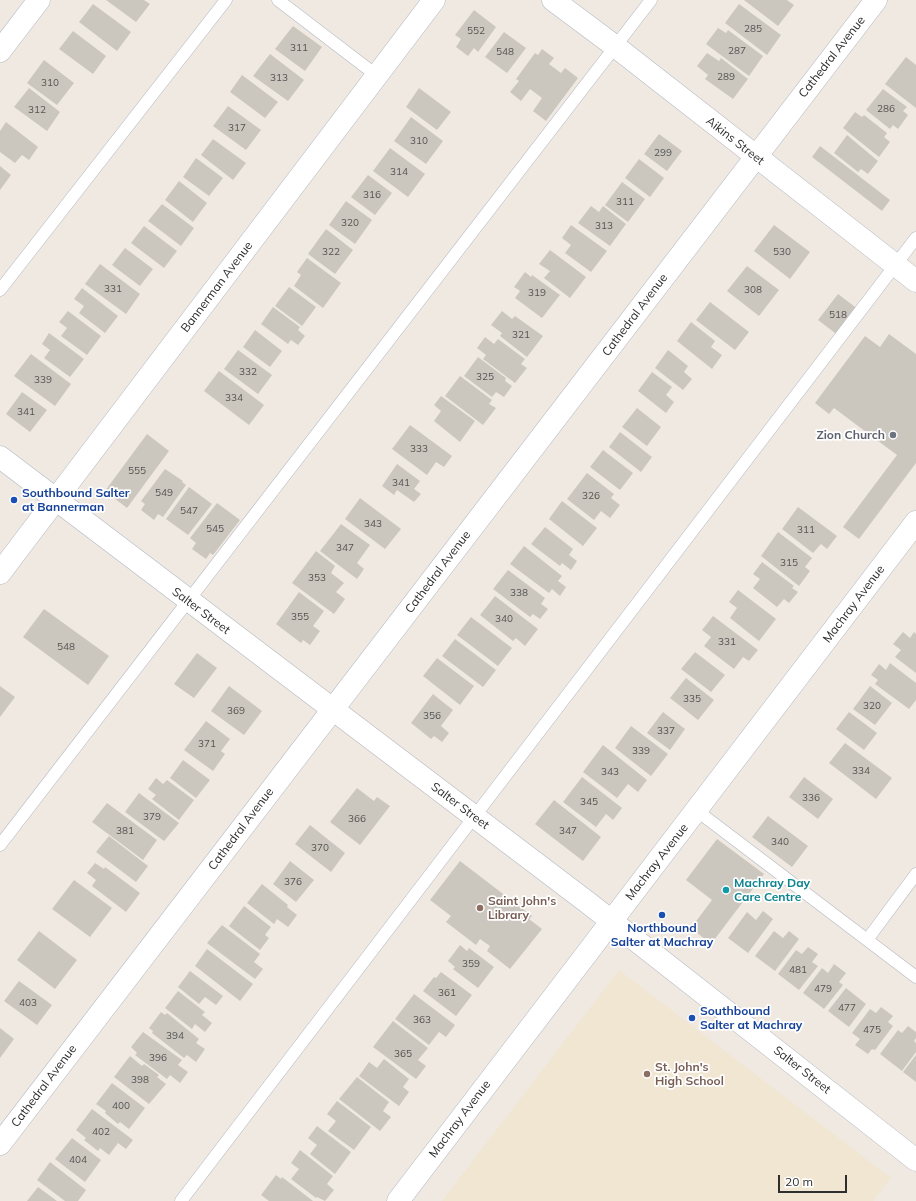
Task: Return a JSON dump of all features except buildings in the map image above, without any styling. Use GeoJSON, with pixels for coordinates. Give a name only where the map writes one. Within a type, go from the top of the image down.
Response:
{"type":"FeatureCollection","features":[{"type":"Feature","properties":{"kind":"street"},"geometry":{"type":"LineString","coordinates":[[0,51],[39,0]]}},
{"type":"Feature","properties":{"kind":"street","name":"Bannerman Avenue"},"geometry":{"type":"LineString","coordinates":[[0,573],[57,500],[434,0]]}},
{"type":"Feature","properties":{"kind":"street","name":"Aikins Street"},"geometry":{"type":"LineString","coordinates":[[554,0],[916,281]]}},
{"type":"Feature","properties":{"kind":"street","name":"Cathedral Avenue"},"geometry":{"type":"LineString","coordinates":[[0,1144],[876,0]]}},
{"type":"Feature","properties":{"kind":"street","name":"Salter Street"},"geometry":{"type":"LineString","coordinates":[[0,457],[611,921],[916,1160]]}},
{"type":"Feature","properties":{"kind":"street","name":"Machray Avenue"},"geometry":{"type":"LineString","coordinates":[[398,1201],[916,522]]}},
{"type":"Feature","properties":{"kind":"lane"},"geometry":{"type":"LineString","coordinates":[[0,290],[226,0]]}},
{"type":"Feature","properties":{"kind":"lane"},"geometry":{"type":"LineString","coordinates":[[278,0],[376,76]]}},
{"type":"Feature","properties":{"kind":"lane"},"geometry":{"type":"LineString","coordinates":[[0,845],[651,0]]}},
{"type":"Feature","properties":{"kind":"lane"},"geometry":{"type":"LineString","coordinates":[[180,1201],[916,238]]}},
{"type":"Feature","properties":{"kind":"lane"},"geometry":{"type":"LineString","coordinates":[[696,810],[916,978]]}},
{"type":"Feature","properties":{"kind":"lane"},"geometry":{"type":"LineString","coordinates":[[867,940],[916,874]]}},
{"type":"Feature","properties":{"kind":"shaded area","name":"St. John's High School"},"geometry":{"type":"Polygon","coordinates":[[[619,970],[891,1178],[873,1201],[442,1201],[619,970]]]}},
{"type":"Feature","properties":{"kind":"place","name":"Zion Church"},"geometry":{"type":"Point","coordinates":[893,435]}},
{"type":"Feature","properties":{"kind":"place","name":"Southbound Salter at Bannerman"},"geometry":{"type":"Point","coordinates":[14,500]}},
{"type":"Feature","properties":{"kind":"place","name":"Machray Day Care Centre"},"geometry":{"type":"Point","coordinates":[726,890]}},
{"type":"Feature","properties":{"kind":"place","name":"Saint John's Library"},"geometry":{"type":"Point","coordinates":[480,908]}},
{"type":"Feature","properties":{"kind":"place","name":"Northbound Salter at Machray"},"geometry":{"type":"Point","coordinates":[662,915]}},
{"type":"Feature","properties":{"kind":"place","name":"Southbound Salter at Machray"},"geometry":{"type":"Point","coordinates":[692,1018]}},
{"type":"Feature","properties":{"kind":"place","name":"St. John's High School"},"geometry":{"type":"Point","coordinates":[647,1074]}}]}
